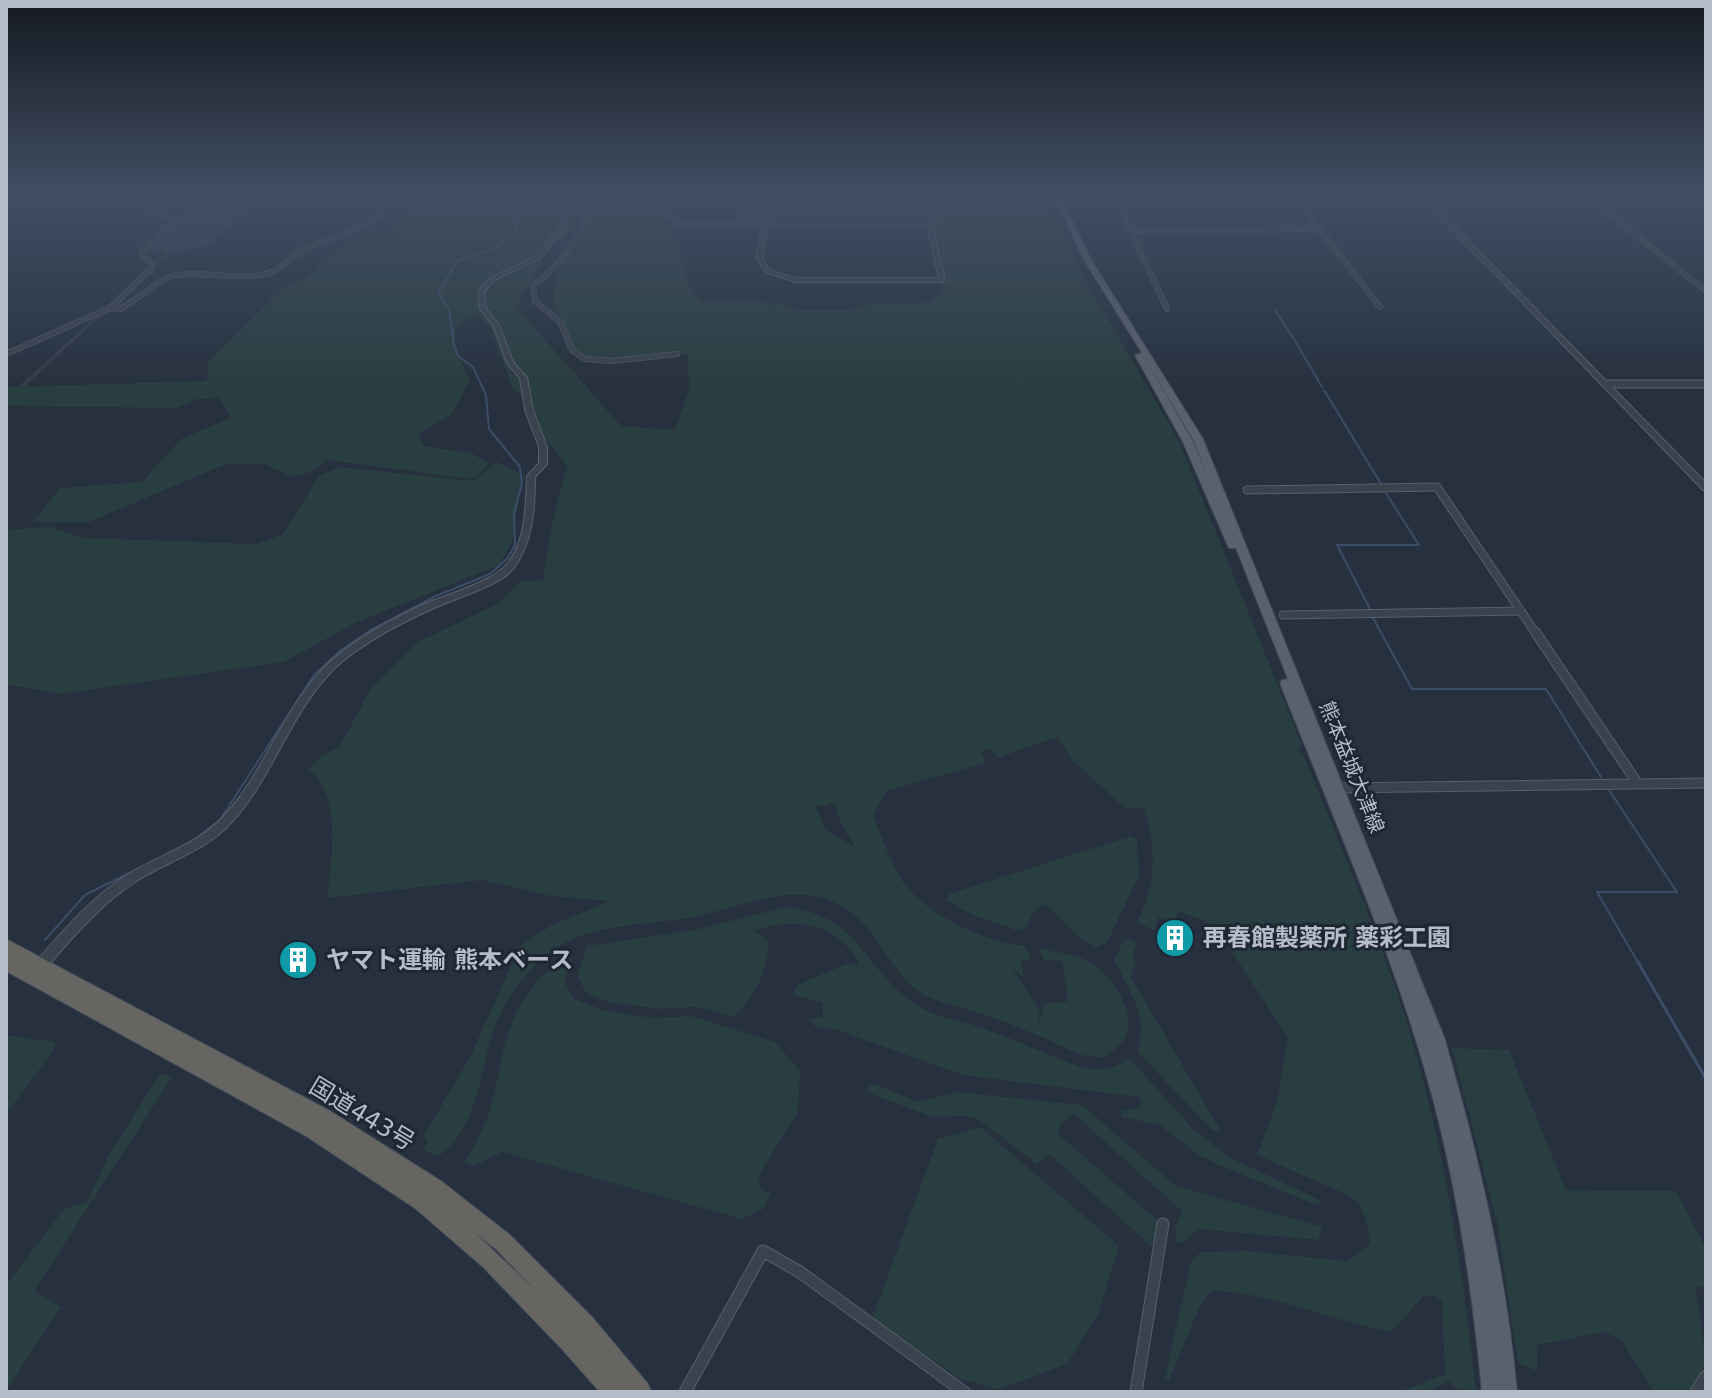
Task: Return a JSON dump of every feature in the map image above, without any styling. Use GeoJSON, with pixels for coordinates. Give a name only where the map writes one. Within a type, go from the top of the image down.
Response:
{"type":"FeatureCollection","features":[{"type":"Feature","properties":{"kind":"highway","name":"国道443号"},"geometry":{"type":"LineString","coordinates":[[6,947],[19,969],[313,1129],[423,1202],[490,1260],[615,1392]]}},
{"type":"Feature","properties":{"kind":"highway","name":"国道443号"},"geometry":{"type":"LineString","coordinates":[[19,969],[323,1118],[434,1188],[503,1242],[584,1325],[640,1392]]}},
{"type":"Feature","properties":{"kind":"main road","name":"熊本益城大津線"},"geometry":{"type":"LineString","coordinates":[[1089,259],[1171,389],[1198,439],[1332,788],[1424,1040],[1444,1111],[1480,1285],[1492,1392]]}},
{"type":"Feature","properties":{"kind":"main road","name":"熊本益城大津線"},"geometry":{"type":"LineString","coordinates":[[1332,788],[1436,1037],[1459,1114],[1496,1281],[1507,1392]]}},
{"type":"Feature","properties":{"kind":"street"},"geometry":{"type":"LineString","coordinates":[[6,354],[110,308],[151,269],[153,264],[147,259]]}},
{"type":"Feature","properties":{"kind":"street"},"geometry":{"type":"LineString","coordinates":[[110,308],[121,309],[164,279],[175,275],[274,272],[294,259]]}},
{"type":"Feature","properties":{"kind":"street"},"geometry":{"type":"LineString","coordinates":[[19,969],[122,884],[205,841],[225,822],[272,758],[288,726],[322,677],[343,656],[379,633],[501,576],[513,564],[521,546],[530,503],[531,476],[543,464],[543,447],[529,410],[523,378],[510,363],[496,325],[483,309],[481,292],[492,279],[534,259]]}},
{"type":"Feature","properties":{"kind":"street"},"geometry":{"type":"LineString","coordinates":[[561,259],[533,286],[532,297],[560,321],[571,349],[582,358],[608,361],[677,354]]}},
{"type":"Feature","properties":{"kind":"street"},"geometry":{"type":"LineString","coordinates":[[759,259],[764,268],[776,274],[810,281],[939,281],[943,277],[939,259]]}},
{"type":"Feature","properties":{"kind":"street"},"geometry":{"type":"LineString","coordinates":[[1145,259],[1167,309]]}},
{"type":"Feature","properties":{"kind":"street"},"geometry":{"type":"LineString","coordinates":[[1343,259],[1380,307]]}},
{"type":"Feature","properties":{"kind":"street"},"geometry":{"type":"LineString","coordinates":[[1484,259],[1706,488]]}},
{"type":"Feature","properties":{"kind":"street"},"geometry":{"type":"LineString","coordinates":[[1666,259],[1706,291]]}},
{"type":"Feature","properties":{"kind":"street"},"geometry":{"type":"LineString","coordinates":[[1606,384],[1706,384]]}},
{"type":"Feature","properties":{"kind":"street"},"geometry":{"type":"LineString","coordinates":[[1247,490],[1437,487],[1638,784]]}},
{"type":"Feature","properties":{"kind":"street"},"geometry":{"type":"LineString","coordinates":[[1283,615],[1521,611]]}},
{"type":"Feature","properties":{"kind":"street"},"geometry":{"type":"LineString","coordinates":[[1332,788],[1706,783]]}},
{"type":"Feature","properties":{"kind":"street"},"geometry":{"type":"LineString","coordinates":[[1136,1392],[1163,1224]]}},
{"type":"Feature","properties":{"kind":"street"},"geometry":{"type":"LineString","coordinates":[[685,1392],[763,1251],[800,1272],[964,1392]]}},
{"type":"Feature","properties":{"kind":"street"},"geometry":{"type":"LineString","coordinates":[[1696,1392],[1706,1376]]}},
{"type":"Feature","properties":{"kind":"shaded area"},"geometry":{"type":"Polygon","coordinates":[[[158,259],[162,259],[6,404],[6,398],[158,259]]]}},
{"type":"Feature","properties":{"kind":"green space"},"geometry":{"type":"Polygon","coordinates":[[[328,259],[544,259],[516,307],[621,426],[675,430],[689,389],[688,354],[582,362],[567,350],[553,299],[556,272],[565,259],[681,259],[691,290],[703,301],[760,300],[773,306],[779,303],[799,310],[850,310],[860,305],[930,302],[942,289],[934,259],[1075,259],[1179,441],[1302,745],[1300,754],[1303,754],[1387,963],[1410,1033],[1443,1166],[1459,1256],[1476,1392],[1460,1392],[1449,1381],[1426,1392],[1400,1392],[1445,1374],[1442,1301],[1434,1295],[1423,1297],[1391,1332],[1256,1296],[1211,1291],[1199,1308],[1169,1381],[1165,1377],[1191,1261],[1201,1252],[1246,1251],[1347,1261],[1370,1244],[1368,1230],[1363,1212],[1350,1196],[1257,1155],[1278,1099],[1288,1037],[1214,925],[1179,911],[1174,923],[1159,917],[1154,930],[1137,923],[1151,881],[1153,853],[1144,808],[1125,808],[1073,761],[1057,737],[997,758],[991,749],[981,751],[986,763],[886,791],[873,816],[901,879],[924,904],[974,932],[1025,946],[1031,959],[1021,961],[1024,978],[1011,966],[1039,1010],[1039,1022],[1044,1004],[1068,1001],[1062,961],[1044,960],[1038,948],[1088,961],[1104,973],[1119,993],[1128,1015],[1128,1025],[1122,1042],[1104,1057],[1083,1055],[995,1018],[926,996],[901,974],[873,935],[851,912],[818,897],[785,895],[698,916],[582,935],[553,950],[527,974],[500,1015],[476,1097],[462,1131],[438,1156],[423,1150],[428,1140],[423,1137],[470,1057],[520,946],[552,925],[610,901],[551,896],[482,880],[327,898],[332,847],[330,812],[319,781],[308,769],[324,754],[339,748],[370,690],[418,642],[499,603],[519,582],[543,580],[553,519],[567,465],[545,439],[532,403],[513,389],[491,329],[476,315],[455,327],[456,350],[470,380],[453,413],[421,433],[418,428],[423,446],[471,453],[490,464],[472,479],[326,460],[312,472],[291,476],[264,464],[226,464],[89,522],[33,522],[60,488],[142,482],[181,439],[231,418],[219,398],[197,399],[177,408],[6,406],[6,387],[207,381],[208,362],[278,293],[328,259]],[[834,802],[824,807],[815,804],[825,829],[855,847],[841,823],[834,802]]]}},
{"type":"Feature","properties":{"kind":"green space"},"geometry":{"type":"Polygon","coordinates":[[[497,462],[526,476],[521,486],[512,542],[499,565],[355,623],[284,662],[60,694],[6,684],[6,530],[49,527],[84,538],[257,544],[283,534],[319,476],[340,467],[473,481],[497,462]]]}},
{"type":"Feature","properties":{"kind":"green space"},"geometry":{"type":"Polygon","coordinates":[[[1131,836],[1137,840],[1139,875],[1107,943],[1095,948],[1047,905],[1037,909],[1028,926],[1019,931],[971,914],[946,900],[949,894],[1131,836]]]}},
{"type":"Feature","properties":{"kind":"green space"},"geometry":{"type":"Polygon","coordinates":[[[786,907],[812,912],[832,922],[861,948],[901,993],[933,1014],[988,1030],[1089,1069],[1110,1068],[1129,1058],[1194,1130],[1231,1158],[1320,1200],[1319,1206],[1197,1154],[1160,1125],[1122,1117],[1121,1110],[1137,1109],[1141,1103],[1139,1097],[963,1075],[837,1030],[816,1027],[808,1020],[823,1016],[822,1002],[793,993],[797,985],[846,964],[860,965],[840,939],[814,926],[785,924],[754,930],[769,942],[765,965],[759,983],[734,1017],[697,1007],[657,1009],[610,1002],[587,994],[577,976],[587,946],[694,930],[786,907]]]}},
{"type":"Feature","properties":{"kind":"green space"},"geometry":{"type":"Polygon","coordinates":[[[1125,938],[1137,943],[1131,977],[1222,1133],[1211,1129],[1138,1052],[1139,1015],[1114,960],[1125,938]]]}},
{"type":"Feature","properties":{"kind":"green space"},"geometry":{"type":"Polygon","coordinates":[[[569,954],[572,962],[564,981],[574,999],[603,1010],[653,1018],[691,1016],[775,1042],[800,1071],[798,1112],[758,1176],[761,1190],[771,1193],[763,1209],[742,1219],[502,1152],[473,1166],[463,1163],[480,1135],[490,1108],[502,1054],[522,1003],[540,978],[569,954]]]}},
{"type":"Feature","properties":{"kind":"green space"},"geometry":{"type":"Polygon","coordinates":[[[6,1035],[55,1042],[54,1050],[6,1114],[6,1035]]]}},
{"type":"Feature","properties":{"kind":"green space"},"geometry":{"type":"Polygon","coordinates":[[[1452,1048],[1509,1050],[1566,1190],[1676,1191],[1706,1249],[1706,1286],[1696,1288],[1706,1364],[1689,1392],[1654,1392],[1621,1340],[1604,1332],[1537,1345],[1537,1371],[1518,1363],[1497,1222],[1452,1048]]]}},
{"type":"Feature","properties":{"kind":"green space"},"geometry":{"type":"Polygon","coordinates":[[[160,1074],[172,1077],[34,1291],[61,1307],[6,1391],[6,1285],[64,1209],[87,1202],[110,1153],[160,1074]]]}},
{"type":"Feature","properties":{"kind":"green space"},"geometry":{"type":"Polygon","coordinates":[[[875,1084],[918,1102],[957,1092],[1082,1105],[1176,1186],[1323,1227],[1318,1240],[1199,1229],[1183,1242],[1176,1242],[1175,1227],[1183,1212],[1074,1114],[1062,1122],[1057,1133],[1158,1221],[1152,1247],[1049,1154],[1037,1164],[979,1120],[965,1116],[932,1117],[872,1094],[866,1088],[875,1084]]]}},
{"type":"Feature","properties":{"kind":"green space"},"geometry":{"type":"Polygon","coordinates":[[[980,1127],[1119,1246],[1098,1315],[1067,1364],[999,1389],[961,1379],[872,1319],[938,1139],[980,1127]]]}},
{"type":"Feature","properties":{"kind":"waterway"},"geometry":{"type":"LineString","coordinates":[[195,839],[220,820],[314,675],[341,650],[371,630],[436,596],[490,574],[507,559],[515,545],[514,513],[522,484],[520,467],[489,429],[486,395],[473,367],[459,357],[454,345],[449,309],[438,293],[460,259]]}},
{"type":"Feature","properties":{"kind":"waterway"},"geometry":{"type":"LineString","coordinates":[[1275,310],[1297,344]]}},
{"type":"Feature","properties":{"kind":"waterway"},"geometry":{"type":"LineString","coordinates":[[1298,346],[1322,387]]}},
{"type":"Feature","properties":{"kind":"waterway"},"geometry":{"type":"LineString","coordinates":[[1324,390],[1381,484]]}},
{"type":"Feature","properties":{"kind":"waterway"},"geometry":{"type":"LineString","coordinates":[[1370,609],[1337,545],[1419,545],[1384,490]]}},
{"type":"Feature","properties":{"kind":"waterway"},"geometry":{"type":"LineString","coordinates":[[1373,618],[1412,689],[1546,689],[1601,777]]}},
{"type":"Feature","properties":{"kind":"waterway"},"geometry":{"type":"LineString","coordinates":[[1609,790],[1677,892],[1597,892],[1639,964]]}},
{"type":"Feature","properties":{"kind":"waterway"},"geometry":{"type":"LineString","coordinates":[[45,940],[85,895],[129,873]]}},
{"type":"Feature","properties":{"kind":"waterway"},"geometry":{"type":"LineString","coordinates":[[1638,962],[1706,1079]]}},
{"type":"Feature","properties":{"kind":"place","name":"再春館製薬所 薬彩工園"},"geometry":{"type":"Point","coordinates":[1175,938]}},
{"type":"Feature","properties":{"kind":"place","name":"ヤマト運輸 熊本ベース"},"geometry":{"type":"Point","coordinates":[298,960]}}]}
